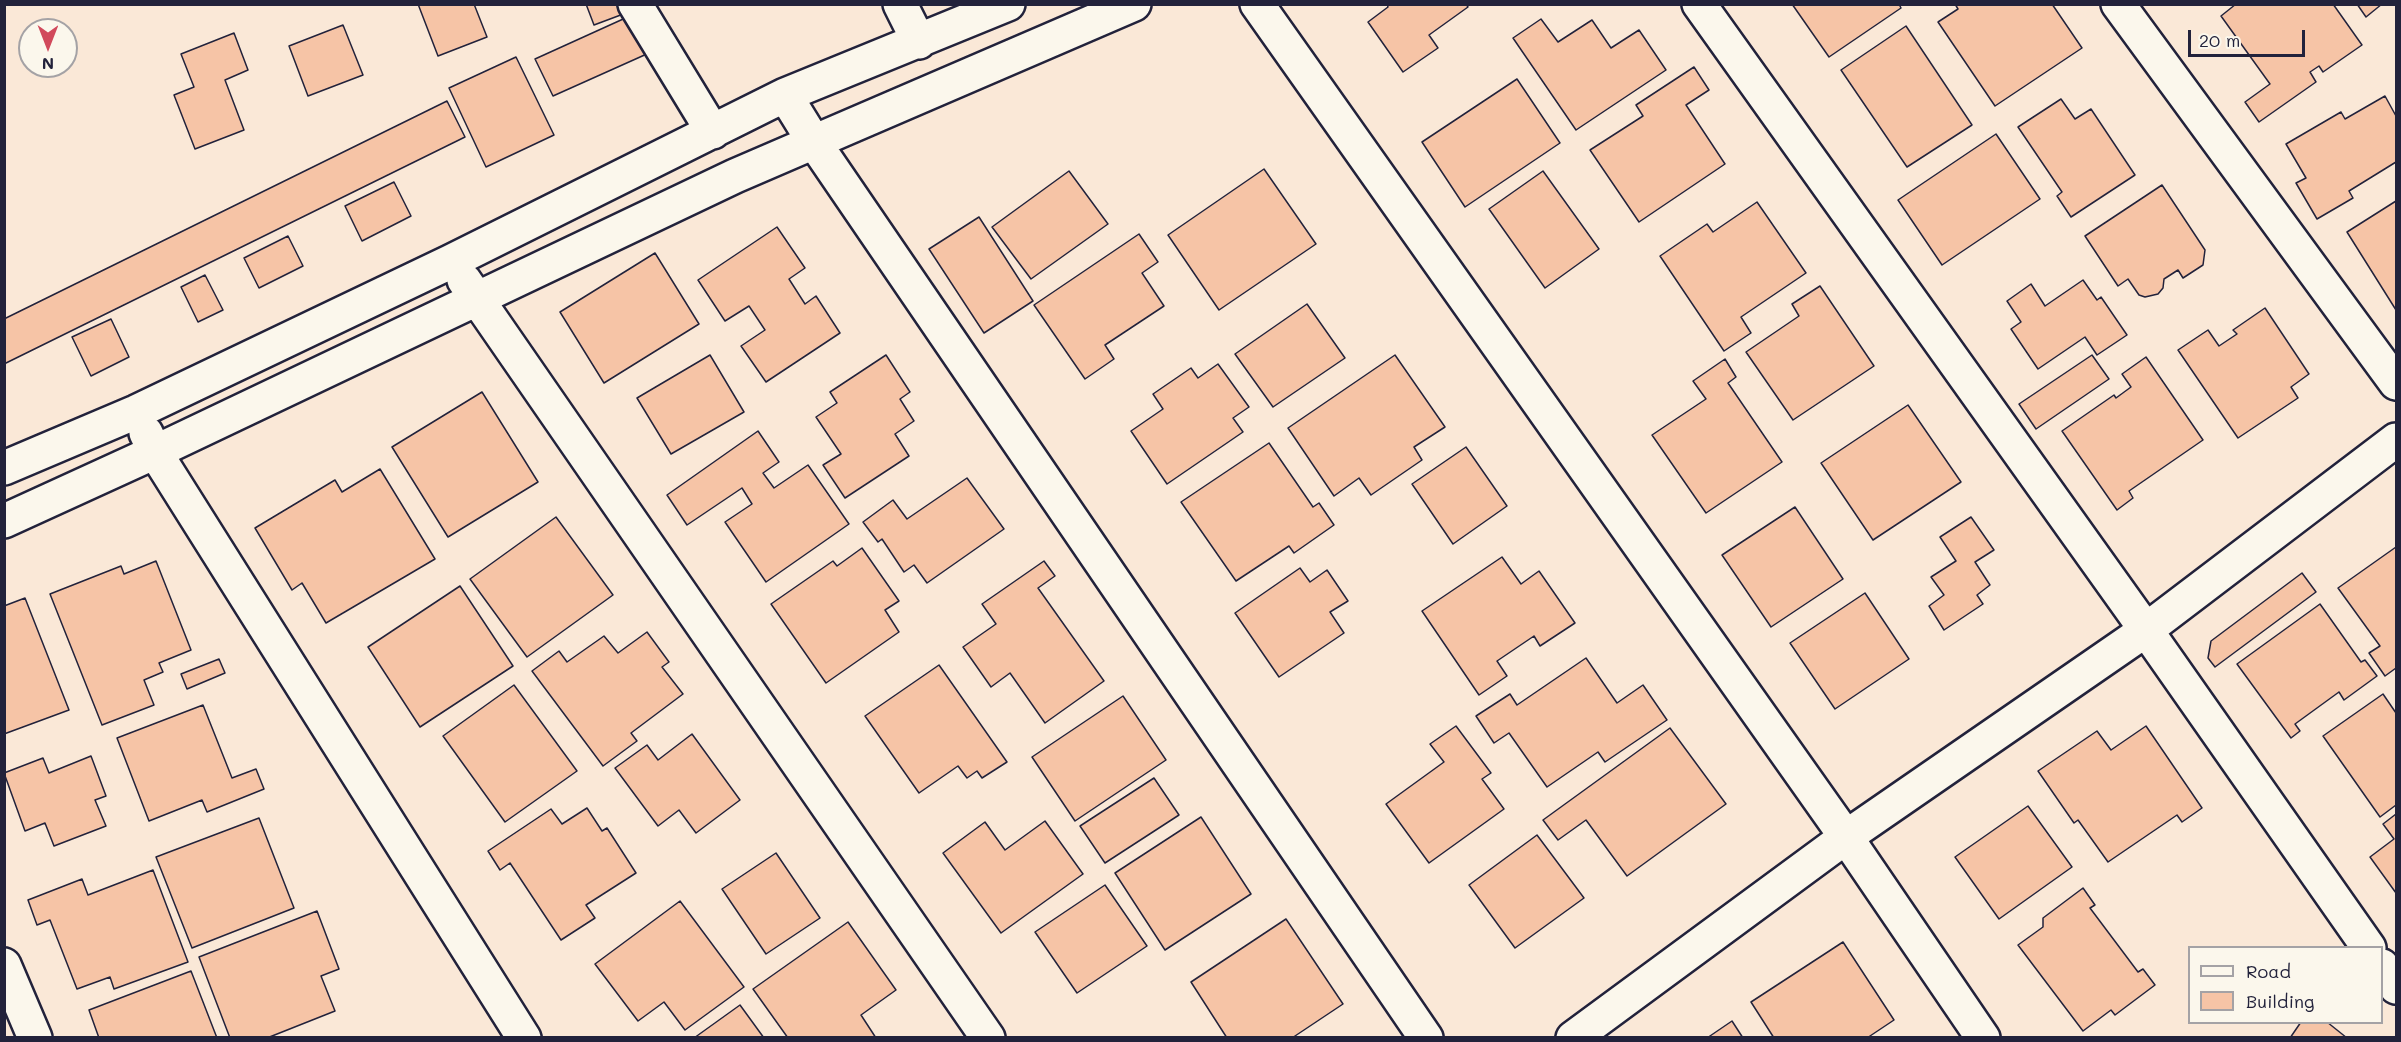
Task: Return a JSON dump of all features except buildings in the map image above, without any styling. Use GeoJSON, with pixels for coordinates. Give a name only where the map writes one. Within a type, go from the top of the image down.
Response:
{"type":"FeatureCollection","features":[{"type":"Feature","properties":{"kind":"street"},"geometry":{"type":"LineString","coordinates":[[635,4],[713,132]]}},
{"type":"Feature","properties":{"kind":"street"},"geometry":{"type":"LineString","coordinates":[[900,4],[919,42]]}},
{"type":"Feature","properties":{"kind":"street"},"geometry":{"type":"LineString","coordinates":[[4,468],[136,412],[450,262],[785,95],[1008,4]]}},
{"type":"Feature","properties":{"kind":"street"},"geometry":{"type":"LineString","coordinates":[[4,521],[155,452],[735,176],[1134,4]]}},
{"type":"Feature","properties":{"kind":"street"},"geometry":{"type":"LineString","coordinates":[[1257,4],[1846,837],[1983,1038]]}},
{"type":"Feature","properties":{"kind":"street"},"geometry":{"type":"LineString","coordinates":[[1699,4],[2146,630],[2368,946]]}},
{"type":"Feature","properties":{"kind":"street"},"geometry":{"type":"LineString","coordinates":[[2118,4],[2397,383]]}},
{"type":"Feature","properties":{"kind":"street"},"geometry":{"type":"LineString","coordinates":[[785,95],[814,142],[1426,1038]]}},
{"type":"Feature","properties":{"kind":"street"},"geometry":{"type":"LineString","coordinates":[[450,262],[988,1038]]}},
{"type":"Feature","properties":{"kind":"street"},"geometry":{"type":"LineString","coordinates":[[136,412],[155,452],[524,1038]]}},
{"type":"Feature","properties":{"kind":"street"},"geometry":{"type":"LineString","coordinates":[[1573,1038],[1846,837],[2146,630],[2397,440]]}},
{"type":"Feature","properties":{"kind":"street"},"geometry":{"type":"LineString","coordinates":[[4,965],[35,1038]]}},
{"type":"Feature","properties":{"kind":"street"},"geometry":{"type":"LineString","coordinates":[[2383,967],[2397,987]]}}]}
